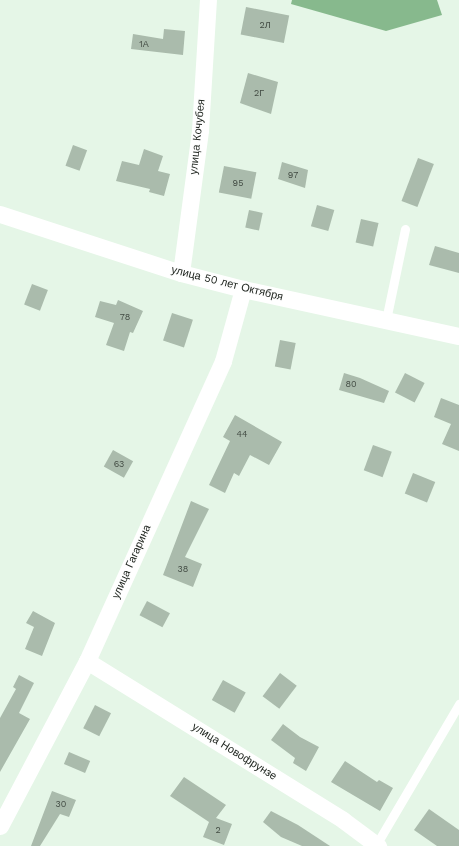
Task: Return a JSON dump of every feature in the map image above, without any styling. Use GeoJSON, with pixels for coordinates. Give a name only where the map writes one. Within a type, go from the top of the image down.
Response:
{"type":"FeatureCollection","features":[{"type":"Feature","properties":{"kind":"street","name":"улица Кочубея"},"geometry":{"type":"LineString","coordinates":[[181,273],[200,130],[208,0]]}},
{"type":"Feature","properties":{"kind":"street","name":"улица 50 лет Октября"},"geometry":{"type":"LineString","coordinates":[[0,214],[181,273],[243,289],[459,336]]}},
{"type":"Feature","properties":{"kind":"street","name":"улица Гагарина"},"geometry":{"type":"LineString","coordinates":[[0,826],[88,661],[223,361],[243,289]]}},
{"type":"Feature","properties":{"kind":"street","name":"улица Новофрунзе"},"geometry":{"type":"LineString","coordinates":[[88,661],[343,820],[377,845]]}},
{"type":"Feature","properties":{"kind":"lane"},"geometry":{"type":"LineString","coordinates":[[386,320],[405,230]]}},
{"type":"Feature","properties":{"kind":"lane"},"geometry":{"type":"LineString","coordinates":[[377,845],[459,704]]}},
{"type":"Feature","properties":{"kind":"shaded area"},"geometry":{"type":"Polygon","coordinates":[[[292,0],[437,0],[442,15],[386,31],[291,4],[292,0]]]}},
{"type":"Feature","properties":{"kind":"building"},"geometry":{"type":"Polygon","coordinates":[[[246,7],[289,15],[284,43],[241,34],[246,7]]]}},
{"type":"Feature","properties":{"kind":"building"},"geometry":{"type":"Polygon","coordinates":[[[164,29],[185,31],[183,55],[131,49],[133,34],[163,39],[164,29]]]}},
{"type":"Feature","properties":{"kind":"building"},"geometry":{"type":"Polygon","coordinates":[[[248,73],[278,82],[271,114],[240,103],[248,73]]]}},
{"type":"Feature","properties":{"kind":"building"},"geometry":{"type":"Polygon","coordinates":[[[73,145],[87,150],[80,171],[65,166],[73,145]]]}},
{"type":"Feature","properties":{"kind":"building"},"geometry":{"type":"Polygon","coordinates":[[[144,149],[163,156],[158,171],[170,174],[164,196],[149,192],[150,189],[116,181],[122,161],[139,165],[144,149]]]}},
{"type":"Feature","properties":{"kind":"building"},"geometry":{"type":"Polygon","coordinates":[[[418,158],[434,164],[417,207],[402,201],[418,158]]]}},
{"type":"Feature","properties":{"kind":"building"},"geometry":{"type":"Polygon","coordinates":[[[282,162],[308,170],[305,188],[278,179],[282,162]]]}},
{"type":"Feature","properties":{"kind":"building"},"geometry":{"type":"Polygon","coordinates":[[[224,166],[256,172],[251,199],[219,193],[224,166]]]}},
{"type":"Feature","properties":{"kind":"building"},"geometry":{"type":"Polygon","coordinates":[[[317,205],[334,210],[328,231],[311,226],[317,205]]]}},
{"type":"Feature","properties":{"kind":"building"},"geometry":{"type":"Polygon","coordinates":[[[249,210],[263,213],[259,231],[245,228],[249,210]]]}},
{"type":"Feature","properties":{"kind":"building"},"geometry":{"type":"Polygon","coordinates":[[[361,219],[379,223],[373,246],[356,242],[361,219]]]}},
{"type":"Feature","properties":{"kind":"building"},"geometry":{"type":"Polygon","coordinates":[[[435,246],[459,253],[459,273],[429,265],[435,246]]]}},
{"type":"Feature","properties":{"kind":"building"},"geometry":{"type":"Polygon","coordinates":[[[32,284],[48,290],[40,311],[24,305],[32,284]]]}},
{"type":"Feature","properties":{"kind":"building"},"geometry":{"type":"Polygon","coordinates":[[[118,300],[143,311],[133,333],[130,332],[124,351],[106,345],[114,323],[95,317],[100,301],[116,305],[118,300]]]}},
{"type":"Feature","properties":{"kind":"building"},"geometry":{"type":"Polygon","coordinates":[[[172,313],[193,320],[184,347],[163,341],[172,313]]]}},
{"type":"Feature","properties":{"kind":"building"},"geometry":{"type":"Polygon","coordinates":[[[280,340],[296,343],[291,370],[275,367],[280,340]]]}},
{"type":"Feature","properties":{"kind":"building"},"geometry":{"type":"Polygon","coordinates":[[[344,373],[360,378],[389,391],[384,403],[339,390],[344,373]]]}},
{"type":"Feature","properties":{"kind":"building"},"geometry":{"type":"Polygon","coordinates":[[[405,373],[425,383],[415,403],[395,393],[405,373]]]}},
{"type":"Feature","properties":{"kind":"building"},"geometry":{"type":"Polygon","coordinates":[[[441,398],[459,405],[459,451],[442,444],[451,424],[434,417],[441,398]]]}},
{"type":"Feature","properties":{"kind":"building"},"geometry":{"type":"Polygon","coordinates":[[[235,415],[282,442],[269,465],[250,455],[239,476],[234,473],[225,493],[209,485],[230,441],[223,437],[235,415]]]}},
{"type":"Feature","properties":{"kind":"building"},"geometry":{"type":"Polygon","coordinates":[[[373,445],[392,452],[383,477],[364,470],[373,445]]]}},
{"type":"Feature","properties":{"kind":"building"},"geometry":{"type":"Polygon","coordinates":[[[113,450],[133,461],[124,478],[104,467],[113,450]]]}},
{"type":"Feature","properties":{"kind":"building"},"geometry":{"type":"Polygon","coordinates":[[[413,473],[435,482],[427,502],[405,493],[413,473]]]}},
{"type":"Feature","properties":{"kind":"building"},"geometry":{"type":"Polygon","coordinates":[[[191,501],[209,509],[185,557],[202,564],[193,587],[163,575],[191,501]]]}},
{"type":"Feature","properties":{"kind":"building"},"geometry":{"type":"Polygon","coordinates":[[[147,601],[170,613],[162,627],[139,615],[147,601]]]}},
{"type":"Feature","properties":{"kind":"building"},"geometry":{"type":"Polygon","coordinates":[[[33,611],[55,623],[42,656],[25,649],[34,627],[26,623],[33,611]]]}},
{"type":"Feature","properties":{"kind":"building"},"geometry":{"type":"Polygon","coordinates":[[[280,673],[297,686],[279,709],[263,696],[280,673]]]}},
{"type":"Feature","properties":{"kind":"building"},"geometry":{"type":"Polygon","coordinates":[[[19,675],[34,683],[19,713],[30,719],[0,772],[0,718],[16,689],[13,687],[19,675]]]}},
{"type":"Feature","properties":{"kind":"building"},"geometry":{"type":"Polygon","coordinates":[[[223,680],[246,693],[235,713],[212,700],[223,680]]]}},
{"type":"Feature","properties":{"kind":"building"},"geometry":{"type":"Polygon","coordinates":[[[95,705],[111,713],[99,736],[83,728],[95,705]]]}},
{"type":"Feature","properties":{"kind":"building"},"geometry":{"type":"Polygon","coordinates":[[[283,724],[300,737],[319,747],[306,771],[293,763],[295,758],[271,740],[283,724]]]}},
{"type":"Feature","properties":{"kind":"building"},"geometry":{"type":"Polygon","coordinates":[[[69,752],[90,761],[85,773],[64,764],[69,752]]]}},
{"type":"Feature","properties":{"kind":"building"},"geometry":{"type":"Polygon","coordinates":[[[345,761],[377,782],[379,780],[393,788],[380,811],[331,782],[345,761]]]}},
{"type":"Feature","properties":{"kind":"building"},"geometry":{"type":"Polygon","coordinates":[[[184,777],[226,805],[216,818],[232,824],[224,845],[203,837],[209,822],[170,796],[184,777]]]}},
{"type":"Feature","properties":{"kind":"building"},"geometry":{"type":"Polygon","coordinates":[[[52,791],[76,800],[69,817],[60,814],[40,846],[31,846],[52,791]]]}},
{"type":"Feature","properties":{"kind":"building"},"geometry":{"type":"Polygon","coordinates":[[[429,809],[459,830],[459,846],[437,846],[414,830],[429,809]]]}},
{"type":"Feature","properties":{"kind":"building"},"geometry":{"type":"Polygon","coordinates":[[[271,811],[298,825],[330,846],[302,846],[281,837],[263,822],[271,811]]]}}]}
